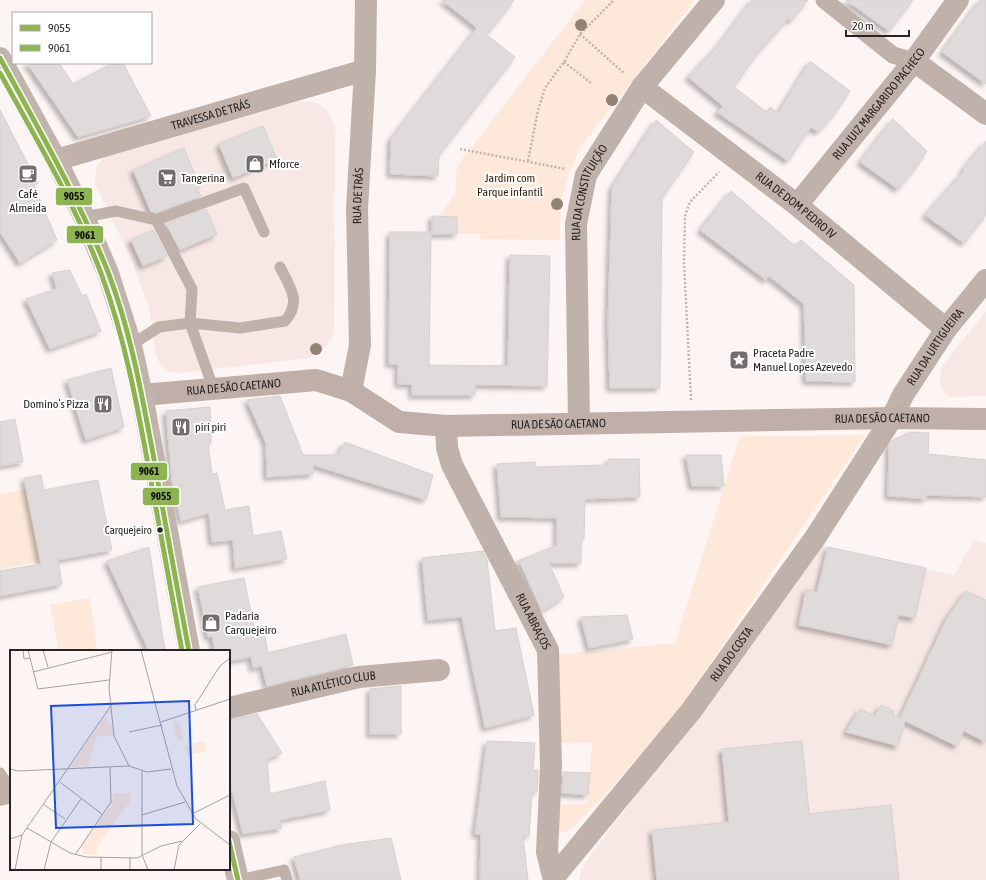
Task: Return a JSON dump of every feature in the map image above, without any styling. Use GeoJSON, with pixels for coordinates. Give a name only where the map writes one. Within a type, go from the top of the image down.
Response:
{"type":"FeatureCollection","features":[{"type":"Feature","properties":{"kind":"main road"},"geometry":{"type":"LineString","coordinates":[[3,67],[56,160],[84,217],[108,273],[131,345],[142,395],[189,650]]}},
{"type":"Feature","properties":{"kind":"main road","name":"RUA DE SÃO CAETANO"},"geometry":{"type":"LineString","coordinates":[[142,395],[214,390],[316,380],[351,391],[399,422],[446,426],[892,418],[986,419]]}},
{"type":"Feature","properties":{"kind":"main road"},"geometry":{"type":"LineString","coordinates":[[230,844],[238,880]]}},
{"type":"Feature","properties":{"kind":"street","name":"RUA DE TRÁS"},"geometry":{"type":"LineString","coordinates":[[351,391],[360,345],[357,209],[365,70],[366,0]]}},
{"type":"Feature","properties":{"kind":"street","name":"RUA DA CONSTITUIÇÃO"},"geometry":{"type":"LineString","coordinates":[[579,423],[576,224],[586,175],[642,87],[714,0]]}},
{"type":"Feature","properties":{"kind":"street"},"geometry":{"type":"LineString","coordinates":[[824,0],[893,56],[914,62],[986,114]]}},
{"type":"Feature","properties":{"kind":"street","name":"RUA JUIZ MARGARIDO PACHECO"},"geometry":{"type":"LineString","coordinates":[[797,205],[914,62],[958,0]]}},
{"type":"Feature","properties":{"kind":"street","name":"TRAVESSA DE TRÁS"},"geometry":{"type":"LineString","coordinates":[[56,160],[365,70]]}},
{"type":"Feature","properties":{"kind":"street","name":"RUA DE DOM PEDRO IV"},"geometry":{"type":"LineString","coordinates":[[642,87],[797,205],[946,329]]}},
{"type":"Feature","properties":{"kind":"street","name":"RUA DA URTIGUEIRA"},"geometry":{"type":"LineString","coordinates":[[892,418],[903,395],[946,329],[986,280]]}},
{"type":"Feature","properties":{"kind":"street","name":"RUA DO COSTA"},"geometry":{"type":"LineString","coordinates":[[554,879],[691,711],[815,538],[892,418]]}},
{"type":"Feature","properties":{"kind":"street","name":"RUA ABRAÇOS"},"geometry":{"type":"LineString","coordinates":[[446,426],[447,448],[452,465],[548,650],[550,766],[547,852],[554,879]]}},
{"type":"Feature","properties":{"kind":"street","name":"RUA ATLÉTICO CLUB"},"geometry":{"type":"LineString","coordinates":[[230,708],[359,677],[439,670]]}},
{"type":"Feature","properties":{"kind":"street"},"geometry":{"type":"LineString","coordinates":[[0,795],[10,791]]}},
{"type":"Feature","properties":{"kind":"lane"},"geometry":{"type":"LineString","coordinates":[[84,217],[116,211],[156,220],[244,188],[264,232]]}},
{"type":"Feature","properties":{"kind":"lane"},"geometry":{"type":"LineString","coordinates":[[156,220],[192,289],[190,323],[214,390]]}},
{"type":"Feature","properties":{"kind":"lane"},"geometry":{"type":"LineString","coordinates":[[131,345],[159,327],[190,323],[240,328],[285,321],[293,312],[294,297],[280,267]]}},
{"type":"Feature","properties":{"kind":"lane"},"geometry":{"type":"LineString","coordinates":[[0,773],[10,789]]}},
{"type":"Feature","properties":{"kind":"lane"},"geometry":{"type":"LineString","coordinates":[[238,880],[284,870],[287,880]]}},
{"type":"Feature","properties":{"kind":"path"},"geometry":{"type":"LineString","coordinates":[[528,161],[538,110],[545,88],[564,62],[580,34],[614,0]]}},
{"type":"Feature","properties":{"kind":"path"},"geometry":{"type":"LineString","coordinates":[[580,34],[611,63]]}},
{"type":"Feature","properties":{"kind":"path"},"geometry":{"type":"LineString","coordinates":[[564,62],[591,83]]}},
{"type":"Feature","properties":{"kind":"path"},"geometry":{"type":"LineString","coordinates":[[460,149],[567,169],[586,175]]}},
{"type":"Feature","properties":{"kind":"path"},"geometry":{"type":"LineString","coordinates":[[692,405],[684,263],[684,216],[690,202],[711,180]]}},
{"type":"Feature","properties":{"kind":"shaded area"},"geometry":{"type":"Polygon","coordinates":[[[299,101],[314,102],[321,105],[327,110],[335,125],[334,331],[331,340],[325,348],[310,358],[180,373],[168,371],[159,362],[156,355],[149,308],[131,259],[95,183],[96,167],[105,157],[110,155],[299,101]]]}},
{"type":"Feature","properties":{"kind":"shaded area"},"geometry":{"type":"Polygon","coordinates":[[[986,311],[986,396],[951,397],[944,392],[940,385],[940,376],[943,365],[986,311]]]}},
{"type":"Feature","properties":{"kind":"shaded area"},"geometry":{"type":"Polygon","coordinates":[[[974,540],[986,543],[986,880],[579,880],[583,866],[593,852],[711,695],[716,696],[821,545],[954,575],[974,540]]]}},
{"type":"Feature","properties":{"kind":"green space","name":"Jardim com Parque infantil"},"geometry":{"type":"Polygon","coordinates":[[[585,0],[695,0],[581,146],[569,172],[561,201],[560,240],[480,239],[480,234],[457,234],[457,217],[439,217],[455,194],[457,166],[585,0]]]}},
{"type":"Feature","properties":{"kind":"green space"},"geometry":{"type":"Polygon","coordinates":[[[865,435],[679,709],[607,792],[570,831],[553,834],[554,804],[587,804],[592,743],[556,743],[553,655],[675,643],[740,436],[865,435]]]}},
{"type":"Feature","properties":{"kind":"green space"},"geometry":{"type":"Polygon","coordinates":[[[27,489],[41,561],[0,569],[0,494],[27,489]]]}},
{"type":"Feature","properties":{"kind":"green space"},"geometry":{"type":"Polygon","coordinates":[[[90,598],[97,650],[59,650],[50,605],[90,598]]]}},
{"type":"Feature","properties":{"kind":"building"},"geometry":{"type":"Polygon","coordinates":[[[442,0],[514,0],[487,35],[515,57],[439,155],[438,176],[390,174],[391,139],[477,28],[442,0]]]}},
{"type":"Feature","properties":{"kind":"building"},"geometry":{"type":"Polygon","coordinates":[[[752,0],[808,0],[791,21],[788,19],[757,54],[734,87],[767,112],[770,107],[778,113],[810,61],[850,91],[833,116],[818,132],[811,127],[788,161],[717,112],[723,106],[688,77],[717,47],[752,0]]]}},
{"type":"Feature","properties":{"kind":"building"},"geometry":{"type":"Polygon","coordinates":[[[846,0],[913,0],[889,31],[846,0]]]}},
{"type":"Feature","properties":{"kind":"building"},"geometry":{"type":"Polygon","coordinates":[[[980,0],[986,0],[986,84],[942,52],[980,0]]]}},
{"type":"Feature","properties":{"kind":"building"},"geometry":{"type":"Polygon","coordinates":[[[28,64],[60,64],[73,84],[111,64],[124,64],[151,116],[78,137],[28,64]]]}},
{"type":"Feature","properties":{"kind":"building"},"geometry":{"type":"Polygon","coordinates":[[[0,110],[38,183],[34,186],[57,240],[20,263],[0,232],[0,110]]]}},
{"type":"Feature","properties":{"kind":"building"},"geometry":{"type":"Polygon","coordinates":[[[893,119],[927,151],[898,189],[860,162],[893,119]]]}},
{"type":"Feature","properties":{"kind":"building"},"geometry":{"type":"Polygon","coordinates":[[[656,120],[694,152],[662,198],[660,388],[610,388],[608,323],[612,187],[656,120]]]}},
{"type":"Feature","properties":{"kind":"building"},"geometry":{"type":"Polygon","coordinates":[[[263,126],[277,159],[233,178],[219,144],[263,126]]]}},
{"type":"Feature","properties":{"kind":"building"},"geometry":{"type":"Polygon","coordinates":[[[986,141],[986,215],[964,243],[925,215],[964,171],[963,169],[986,141]]]}},
{"type":"Feature","properties":{"kind":"building","name":"Tangerina"},"geometry":{"type":"Polygon","coordinates":[[[184,148],[200,187],[197,188],[201,196],[156,213],[151,212],[133,170],[184,148]]]}},
{"type":"Feature","properties":{"kind":"building"},"geometry":{"type":"Polygon","coordinates":[[[731,191],[795,246],[801,240],[854,285],[855,382],[806,381],[804,304],[769,276],[766,280],[700,230],[731,191]]]}},
{"type":"Feature","properties":{"kind":"building"},"geometry":{"type":"Polygon","coordinates":[[[206,209],[217,234],[180,250],[166,224],[206,209]]]}},
{"type":"Feature","properties":{"kind":"building"},"geometry":{"type":"Polygon","coordinates":[[[432,216],[457,217],[457,234],[432,234],[432,216]]]}},
{"type":"Feature","properties":{"kind":"building"},"geometry":{"type":"Polygon","coordinates":[[[153,230],[167,256],[143,266],[131,240],[153,230]]]}},
{"type":"Feature","properties":{"kind":"building"},"geometry":{"type":"Polygon","coordinates":[[[390,232],[431,232],[429,365],[508,366],[510,255],[550,256],[547,386],[475,385],[475,395],[412,395],[412,384],[398,384],[398,364],[389,364],[390,232]]]}},
{"type":"Feature","properties":{"kind":"building"},"geometry":{"type":"Polygon","coordinates":[[[70,270],[82,296],[86,294],[101,331],[50,349],[26,299],[57,289],[52,273],[70,270]]]}},
{"type":"Feature","properties":{"kind":"building"},"geometry":{"type":"Polygon","coordinates":[[[111,368],[124,427],[86,440],[67,380],[111,368]]]}},
{"type":"Feature","properties":{"kind":"building"},"geometry":{"type":"Polygon","coordinates":[[[280,396],[303,455],[338,455],[345,442],[433,475],[426,500],[313,465],[313,474],[267,477],[266,443],[247,400],[280,396]]]}},
{"type":"Feature","properties":{"kind":"building"},"geometry":{"type":"Polygon","coordinates":[[[210,407],[211,443],[208,443],[212,474],[217,473],[225,510],[249,506],[253,536],[281,531],[287,559],[235,568],[233,540],[212,542],[209,513],[181,521],[172,481],[166,411],[210,407]]]}},
{"type":"Feature","properties":{"kind":"building"},"geometry":{"type":"Polygon","coordinates":[[[15,419],[23,462],[0,466],[0,422],[15,419]]]}},
{"type":"Feature","properties":{"kind":"building"},"geometry":{"type":"Polygon","coordinates":[[[910,432],[929,433],[928,454],[986,460],[986,497],[926,495],[926,499],[888,496],[889,446],[892,441],[910,432]]]}},
{"type":"Feature","properties":{"kind":"building"},"geometry":{"type":"Polygon","coordinates":[[[686,455],[721,455],[724,486],[692,486],[686,455]]]}},
{"type":"Feature","properties":{"kind":"building"},"geometry":{"type":"Polygon","coordinates":[[[608,459],[639,459],[640,497],[585,499],[584,539],[581,540],[581,563],[549,563],[564,597],[542,611],[520,563],[516,562],[557,545],[557,518],[501,517],[497,464],[535,462],[536,467],[608,465],[608,459]]]}},
{"type":"Feature","properties":{"kind":"building"},"geometry":{"type":"Polygon","coordinates":[[[41,475],[44,490],[98,480],[112,550],[58,560],[62,584],[0,596],[0,571],[41,564],[24,478],[41,475]]]}},
{"type":"Feature","properties":{"kind":"building"},"geometry":{"type":"Polygon","coordinates":[[[149,547],[166,650],[149,650],[107,561],[149,547]]]}},
{"type":"Feature","properties":{"kind":"building"},"geometry":{"type":"Polygon","coordinates":[[[828,547],[926,568],[915,618],[899,615],[892,645],[799,625],[806,589],[817,592],[828,547]]]}},
{"type":"Feature","properties":{"kind":"building"},"geometry":{"type":"Polygon","coordinates":[[[483,551],[487,560],[495,631],[516,628],[534,715],[485,728],[462,617],[428,620],[422,558],[483,551]]]}},
{"type":"Feature","properties":{"kind":"building"},"geometry":{"type":"Polygon","coordinates":[[[244,578],[254,627],[263,626],[268,653],[346,634],[353,665],[267,686],[262,666],[253,668],[251,657],[230,661],[230,650],[215,650],[212,636],[208,637],[198,587],[244,578]]]}},
{"type":"Feature","properties":{"kind":"building"},"geometry":{"type":"Polygon","coordinates":[[[966,591],[986,600],[986,742],[964,731],[957,746],[905,721],[898,746],[846,732],[860,709],[875,716],[881,705],[894,711],[893,715],[900,718],[947,618],[966,591]]]}},
{"type":"Feature","properties":{"kind":"building"},"geometry":{"type":"Polygon","coordinates":[[[627,615],[633,639],[589,648],[581,617],[627,615]]]}},
{"type":"Feature","properties":{"kind":"building"},"geometry":{"type":"Polygon","coordinates":[[[401,686],[401,734],[370,734],[370,689],[401,686]]]}},
{"type":"Feature","properties":{"kind":"building"},"geometry":{"type":"Polygon","coordinates":[[[257,714],[282,753],[267,759],[270,794],[325,781],[330,810],[280,820],[282,828],[243,834],[230,784],[230,720],[257,714]]]}},
{"type":"Feature","properties":{"kind":"building"},"geometry":{"type":"Polygon","coordinates":[[[487,741],[535,743],[533,770],[538,770],[537,792],[532,791],[529,836],[523,836],[528,880],[480,880],[481,834],[475,834],[487,741]]]}},
{"type":"Feature","properties":{"kind":"building"},"geometry":{"type":"Polygon","coordinates":[[[802,741],[809,814],[891,805],[899,880],[657,880],[652,830],[729,822],[722,749],[802,741]]]}},
{"type":"Feature","properties":{"kind":"building"},"geometry":{"type":"Polygon","coordinates":[[[563,772],[590,773],[588,795],[562,793],[563,772]]]}},
{"type":"Feature","properties":{"kind":"building"},"geometry":{"type":"Polygon","coordinates":[[[391,838],[401,880],[300,880],[294,857],[342,845],[391,838]]]}},
{"type":"Feature","properties":{"kind":"transit line","name":"9055"},"geometry":{"type":"LineString","coordinates":[[0,58],[71,190],[96,244],[116,295],[140,388],[189,650]]}},
{"type":"Feature","properties":{"kind":"transit line","name":"9061"},"geometry":{"type":"LineString","coordinates":[[0,73],[68,198],[92,250],[110,300],[124,348],[135,396],[182,650]]}},
{"type":"Feature","properties":{"kind":"transit line","name":"9055"},"geometry":{"type":"LineString","coordinates":[[230,845],[238,880]]}},
{"type":"Feature","properties":{"kind":"place","name":"Mforce"},"geometry":{"type":"Point","coordinates":[255,164]}},
{"type":"Feature","properties":{"kind":"place","name":"Café Almeida"},"geometry":{"type":"Point","coordinates":[28,174]}},
{"type":"Feature","properties":{"kind":"place","name":"Tangerina"},"geometry":{"type":"Point","coordinates":[167,178]}},
{"type":"Feature","properties":{"kind":"place","name":"Praceta Padre Manuel Lopes Azevedo"},"geometry":{"type":"Point","coordinates":[739,360]}},
{"type":"Feature","properties":{"kind":"place","name":"Domino’s Pizza"},"geometry":{"type":"Point","coordinates":[103,404]}},
{"type":"Feature","properties":{"kind":"place","name":"piri piri"},"geometry":{"type":"Point","coordinates":[181,427]}},
{"type":"Feature","properties":{"kind":"place","name":"Carquejeiro"},"geometry":{"type":"Point","coordinates":[160,530]}},
{"type":"Feature","properties":{"kind":"place","name":"Padaria Carquejeiro"},"geometry":{"type":"Point","coordinates":[211,623]}}]}
